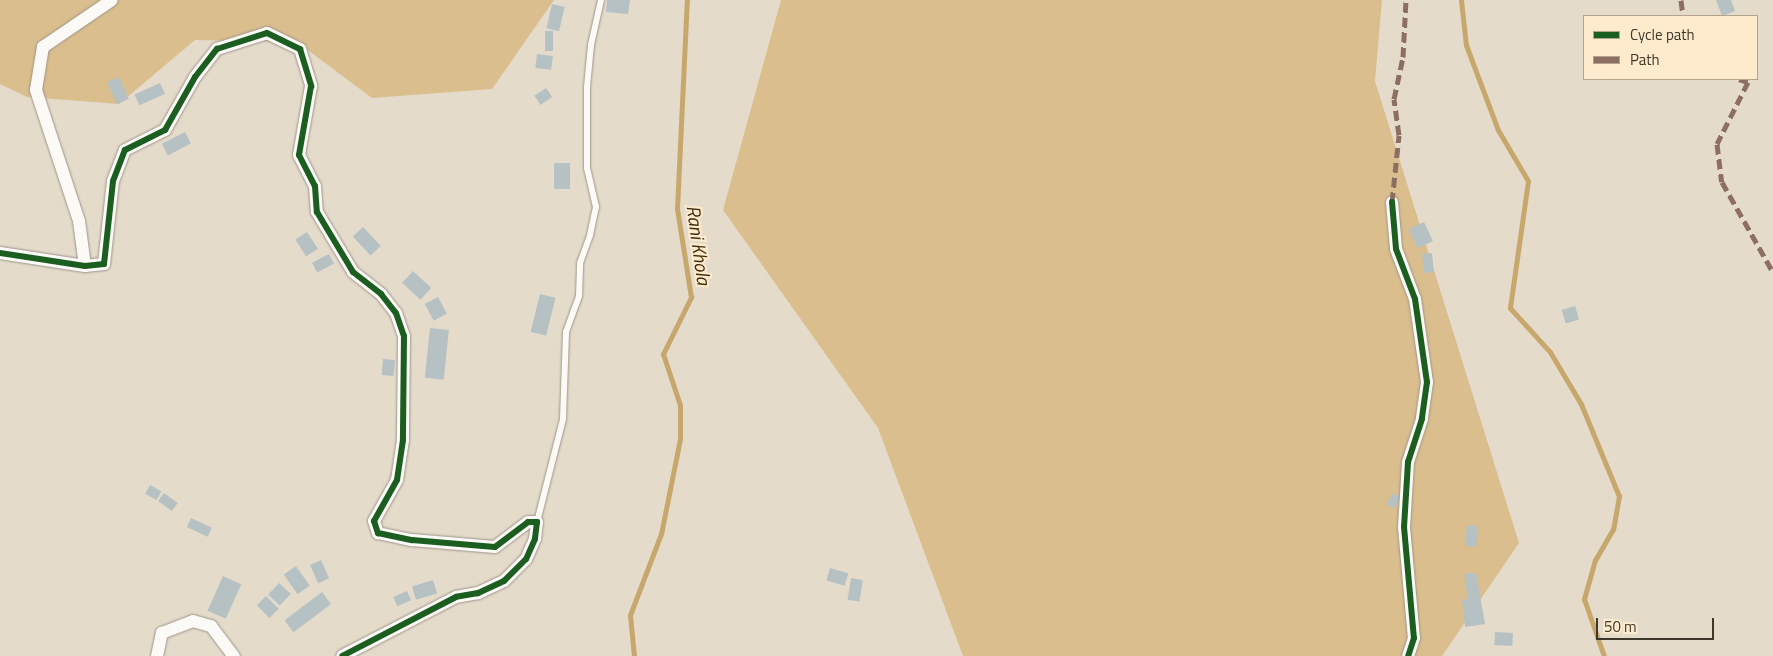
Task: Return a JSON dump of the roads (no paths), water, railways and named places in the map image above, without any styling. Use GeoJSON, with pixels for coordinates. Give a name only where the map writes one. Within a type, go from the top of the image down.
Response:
{"type":"FeatureCollection","features":[{"type":"Feature","properties":{"kind":"street"},"geometry":{"type":"LineString","coordinates":[[85,266],[79,221],[44,122],[36,90],[43,47],[73,23],[112,0]]}},
{"type":"Feature","properties":{"kind":"street"},"geometry":{"type":"LineString","coordinates":[[0,253],[85,266],[104,264],[113,181],[125,150],[165,130],[196,77],[217,49],[267,33],[300,48],[311,86],[299,155],[315,186],[317,212],[352,272],[381,294],[396,313],[404,336],[403,440],[397,480],[374,521],[378,533],[412,540],[495,547],[528,522],[537,522],[535,539],[526,559],[504,581],[478,593],[456,597],[342,656]]}},
{"type":"Feature","properties":{"kind":"street"},"geometry":{"type":"LineString","coordinates":[[1392,202],[1396,249],[1415,299],[1428,382],[1422,419],[1408,462],[1404,527],[1414,638],[1408,656]]}},
{"type":"Feature","properties":{"kind":"street"},"geometry":{"type":"LineString","coordinates":[[157,656],[162,634],[193,621],[211,626],[234,656]]}},
{"type":"Feature","properties":{"kind":"lane"},"geometry":{"type":"LineString","coordinates":[[537,522],[563,419],[566,332],[579,296],[580,263],[590,235],[596,207],[587,168],[587,96],[592,44],[601,0]]}},
{"type":"Feature","properties":{"kind":"waterway","name":"Rani Khola"},"geometry":{"type":"LineString","coordinates":[[634,656],[630,615],[661,534],[680,439],[680,405],[663,354],[691,297],[677,209],[687,0]]}},
{"type":"Feature","properties":{"kind":"waterway"},"geometry":{"type":"LineString","coordinates":[[1461,0],[1466,45],[1498,130],[1528,181],[1510,308],[1550,352],[1581,404],[1619,496],[1613,529],[1595,560],[1584,599],[1604,656]]}}]}
